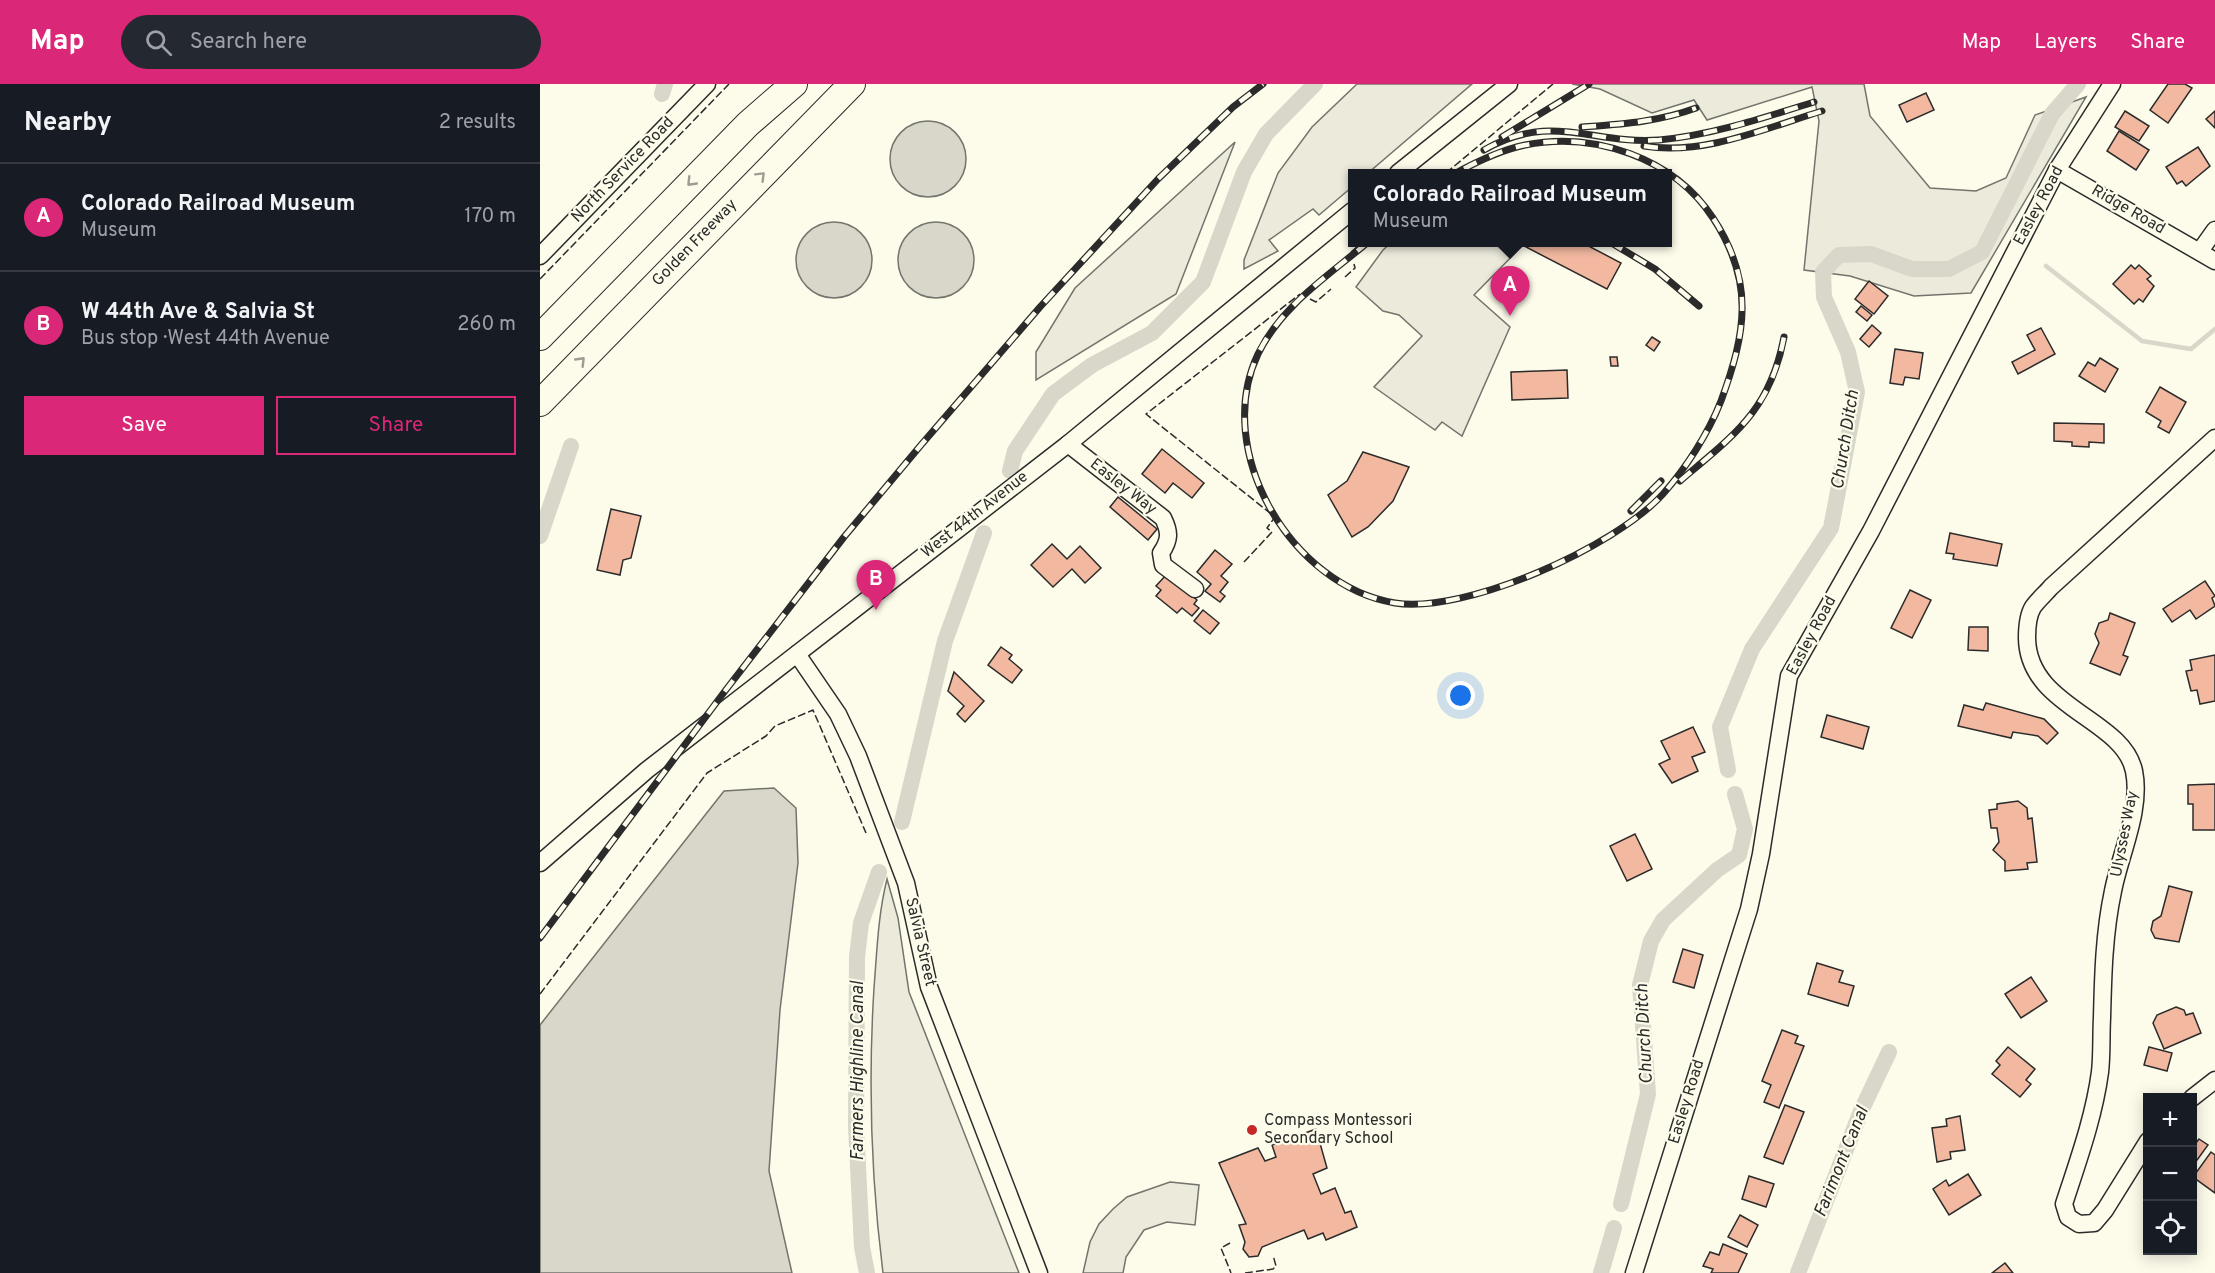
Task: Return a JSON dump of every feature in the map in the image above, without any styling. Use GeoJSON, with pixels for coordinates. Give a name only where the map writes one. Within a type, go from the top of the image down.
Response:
{"type":"FeatureCollection","features":[{"type":"Feature","properties":{"kind":"highway"},"geometry":{"type":"LineString","coordinates":[[540,337],[748,124],[794,84]]}},
{"type":"Feature","properties":{"kind":"highway","name":"Golden Freeway"},"geometry":{"type":"LineString","coordinates":[[540,403],[852,84]]}},
{"type":"Feature","properties":{"kind":"street","name":"North Service Road"},"geometry":{"type":"LineString","coordinates":[[540,256],[707,84]]}},
{"type":"Feature","properties":{"kind":"street"},"geometry":{"type":"LineString","coordinates":[[1404,169],[1509,84]]}},
{"type":"Feature","properties":{"kind":"street","name":"Easley Road"},"geometry":{"type":"LineString","coordinates":[[1634,1273],[1749,909],[1761,854],[1789,676],[1871,531],[2057,170],[2112,84]]}},
{"type":"Feature","properties":{"kind":"street","name":"Ridge Road"},"geometry":{"type":"LineString","coordinates":[[2057,170],[2200,251]]}},
{"type":"Feature","properties":{"kind":"street","name":"West 44th Avenue"},"geometry":{"type":"LineString","coordinates":[[540,863],[647,770],[1068,444],[1348,215]]}},
{"type":"Feature","properties":{"kind":"street"},"geometry":{"type":"LineString","coordinates":[[2215,230],[2200,251],[2215,261]]}},
{"type":"Feature","properties":{"kind":"street","name":"Ulysses Way"},"geometry":{"type":"LineString","coordinates":[[2144,1147],[2105,1210],[2094,1223],[2079,1224],[2068,1217],[2064,1204],[2092,1113],[2100,1071],[2104,959],[2113,891],[2136,792],[2134,770],[2127,755],[2115,741],[2061,699],[2035,671],[2027,651],[2027,632],[2032,609],[2051,587],[2215,438]]}},
{"type":"Feature","properties":{"kind":"street","name":"Easley Way"},"geometry":{"type":"LineString","coordinates":[[1068,444],[1163,518],[1169,530],[1168,543],[1161,553],[1163,565],[1195,589]]}},
{"type":"Feature","properties":{"kind":"street","name":"Salvia Street"},"geometry":{"type":"LineString","coordinates":[[797,654],[838,714],[858,756],[906,883],[929,987],[1039,1273]]}},
{"type":"Feature","properties":{"kind":"street"},"geometry":{"type":"LineString","coordinates":[[2197,1095],[2215,1080]]}},
{"type":"Feature","properties":{"kind":"shaded area"},"geometry":{"type":"Polygon","coordinates":[[[1357,84],[1472,84],[1373,169],[1348,169],[1348,190],[1319,215],[1313,209],[1269,240],[1278,251],[1244,269],[1244,260],[1278,173],[1312,127],[1357,84]]]}},
{"type":"Feature","properties":{"kind":"shaded area"},"geometry":{"type":"Polygon","coordinates":[[[1572,84],[1864,84],[1870,116],[1930,188],[1976,191],[2006,178],[2035,115],[2086,97],[1971,293],[1914,296],[1850,276],[1804,270],[1819,121],[1812,87],[1707,120],[1694,100],[1652,113],[1600,89],[1572,84]]]}},
{"type":"Feature","properties":{"kind":"shaded area"},"geometry":{"type":"Polygon","coordinates":[[[928,121],[942,124],[955,132],[963,145],[966,159],[963,173],[955,186],[942,194],[928,197],[914,194],[901,186],[893,173],[890,159],[893,145],[901,132],[914,124],[928,121]]]}},
{"type":"Feature","properties":{"kind":"shaded area"},"geometry":{"type":"Polygon","coordinates":[[[1235,142],[1176,294],[1036,380],[1036,352],[1075,288],[1235,142]]]}},
{"type":"Feature","properties":{"kind":"shaded area"},"geometry":{"type":"Polygon","coordinates":[[[834,222],[849,225],[861,233],[869,245],[872,260],[869,275],[861,287],[849,295],[834,298],[819,295],[807,287],[799,275],[796,260],[799,245],[807,233],[819,225],[834,222]]]}},
{"type":"Feature","properties":{"kind":"shaded area"},"geometry":{"type":"Polygon","coordinates":[[[936,222],[950,225],[963,233],[971,246],[974,260],[971,274],[963,287],[950,295],[936,298],[922,295],[909,287],[901,274],[898,260],[901,246],[909,233],[922,225],[936,222]]]}},
{"type":"Feature","properties":{"kind":"shaded area"},"geometry":{"type":"Polygon","coordinates":[[[1386,247],[1521,247],[1474,295],[1510,327],[1462,436],[1442,422],[1435,430],[1374,387],[1422,336],[1399,315],[1383,311],[1356,287],[1386,247]]]}},
{"type":"Feature","properties":{"kind":"shaded area"},"geometry":{"type":"Polygon","coordinates":[[[774,788],[796,808],[798,863],[780,1010],[769,1171],[792,1273],[540,1273],[540,1025],[724,791],[774,788]]]}},
{"type":"Feature","properties":{"kind":"shaded area"},"geometry":{"type":"Polygon","coordinates":[[[887,879],[898,918],[909,992],[1019,1273],[883,1273],[873,1166],[871,1060],[878,933],[887,879]]]}},
{"type":"Feature","properties":{"kind":"shaded area"},"geometry":{"type":"Polygon","coordinates":[[[1170,1182],[1199,1185],[1195,1225],[1167,1222],[1144,1230],[1126,1257],[1123,1273],[1083,1273],[1090,1242],[1099,1224],[1113,1209],[1127,1197],[1170,1182]]]}},
{"type":"Feature","properties":{"kind":"building"},"geometry":{"type":"Polygon","coordinates":[[[2168,84],[2185,84],[2192,88],[2168,123],[2150,110],[2168,84]]]}},
{"type":"Feature","properties":{"kind":"building"},"geometry":{"type":"Polygon","coordinates":[[[1926,93],[1934,110],[1907,122],[1899,105],[1926,93]]]}},
{"type":"Feature","properties":{"kind":"building"},"geometry":{"type":"Polygon","coordinates":[[[2125,111],[2149,126],[2139,141],[2115,127],[2125,111]]]}},
{"type":"Feature","properties":{"kind":"building"},"geometry":{"type":"Polygon","coordinates":[[[2215,111],[2215,128],[2206,119],[2215,111]]]}},
{"type":"Feature","properties":{"kind":"building"},"geometry":{"type":"Polygon","coordinates":[[[2119,131],[2149,150],[2136,170],[2107,151],[2119,131]]]}},
{"type":"Feature","properties":{"kind":"building"},"geometry":{"type":"Polygon","coordinates":[[[2198,147],[2210,166],[2186,186],[2182,181],[2177,184],[2166,167],[2198,147]]]}},
{"type":"Feature","properties":{"kind":"building"},"geometry":{"type":"Polygon","coordinates":[[[1526,247],[1591,247],[1621,263],[1607,289],[1526,247]]]}},
{"type":"Feature","properties":{"kind":"building"},"geometry":{"type":"Polygon","coordinates":[[[2131,265],[2135,269],[2139,265],[2151,276],[2147,279],[2154,286],[2143,302],[2139,299],[2134,304],[2113,284],[2131,265]]]}},
{"type":"Feature","properties":{"kind":"building"},"geometry":{"type":"Polygon","coordinates":[[[1869,281],[1888,296],[1874,314],[1855,299],[1869,281]]]}},
{"type":"Feature","properties":{"kind":"building"},"geometry":{"type":"Polygon","coordinates":[[[1861,306],[1872,315],[1867,321],[1856,312],[1861,306]]]}},
{"type":"Feature","properties":{"kind":"building"},"geometry":{"type":"Polygon","coordinates":[[[1872,325],[1881,333],[1869,347],[1860,339],[1872,325]]]}},
{"type":"Feature","properties":{"kind":"building"},"geometry":{"type":"Polygon","coordinates":[[[2041,328],[2055,354],[2018,374],[2012,362],[2035,350],[2027,335],[2041,328]]]}},
{"type":"Feature","properties":{"kind":"building"},"geometry":{"type":"Polygon","coordinates":[[[1652,337],[1660,342],[1654,351],[1646,345],[1652,337]]]}},
{"type":"Feature","properties":{"kind":"building"},"geometry":{"type":"Polygon","coordinates":[[[1895,349],[1923,353],[1919,379],[1905,377],[1903,385],[1890,383],[1895,349]]]}},
{"type":"Feature","properties":{"kind":"building"},"geometry":{"type":"Polygon","coordinates":[[[1610,357],[1617,357],[1618,366],[1611,366],[1610,357]]]}},
{"type":"Feature","properties":{"kind":"building"},"geometry":{"type":"Polygon","coordinates":[[[2100,358],[2118,369],[2105,392],[2079,376],[2088,362],[2095,366],[2100,358]]]}},
{"type":"Feature","properties":{"kind":"building"},"geometry":{"type":"Polygon","coordinates":[[[1567,370],[1568,398],[1512,400],[1511,372],[1567,370]]]}},
{"type":"Feature","properties":{"kind":"building"},"geometry":{"type":"Polygon","coordinates":[[[2160,387],[2186,402],[2169,433],[2158,427],[2161,421],[2146,412],[2160,387]]]}},
{"type":"Feature","properties":{"kind":"building"},"geometry":{"type":"Polygon","coordinates":[[[2054,423],[2104,424],[2104,443],[2089,442],[2089,447],[2072,446],[2072,442],[2054,441],[2054,423]]]}},
{"type":"Feature","properties":{"kind":"building"},"geometry":{"type":"Polygon","coordinates":[[[1162,449],[1204,483],[1192,498],[1173,483],[1165,493],[1142,474],[1162,449]]]}},
{"type":"Feature","properties":{"kind":"building"},"geometry":{"type":"Polygon","coordinates":[[[1363,452],[1409,467],[1393,501],[1368,527],[1352,537],[1328,495],[1347,481],[1363,452]]]}},
{"type":"Feature","properties":{"kind":"building"},"geometry":{"type":"Polygon","coordinates":[[[1118,497],[1157,529],[1148,540],[1110,507],[1118,497]]]}},
{"type":"Feature","properties":{"kind":"building"},"geometry":{"type":"Polygon","coordinates":[[[611,509],[641,516],[631,558],[623,560],[620,575],[597,570],[611,509]]]}},
{"type":"Feature","properties":{"kind":"building"},"geometry":{"type":"Polygon","coordinates":[[[1950,533],[2002,544],[1997,566],[1953,559],[1954,554],[1946,553],[1950,533]]]}},
{"type":"Feature","properties":{"kind":"building"},"geometry":{"type":"Polygon","coordinates":[[[1052,544],[1067,559],[1080,546],[1101,568],[1085,583],[1072,569],[1053,587],[1031,565],[1052,544]]]}},
{"type":"Feature","properties":{"kind":"building"},"geometry":{"type":"Polygon","coordinates":[[[1215,550],[1232,564],[1221,576],[1228,582],[1220,592],[1225,596],[1220,602],[1205,591],[1211,584],[1197,572],[1215,550]]]}},
{"type":"Feature","properties":{"kind":"building"},"geometry":{"type":"Polygon","coordinates":[[[1167,574],[1197,600],[1194,604],[1199,608],[1192,616],[1182,608],[1177,613],[1156,596],[1161,590],[1156,586],[1167,574]]]}},
{"type":"Feature","properties":{"kind":"building"},"geometry":{"type":"Polygon","coordinates":[[[2205,581],[2215,596],[2212,598],[2215,606],[2196,619],[2190,610],[2172,622],[2163,609],[2205,581]]]}},
{"type":"Feature","properties":{"kind":"building"},"geometry":{"type":"Polygon","coordinates":[[[1910,590],[1931,600],[1912,638],[1891,628],[1910,590]]]}},
{"type":"Feature","properties":{"kind":"building"},"geometry":{"type":"Polygon","coordinates":[[[1203,610],[1219,623],[1210,634],[1194,621],[1203,610]]]}},
{"type":"Feature","properties":{"kind":"building"},"geometry":{"type":"Polygon","coordinates":[[[2110,613],[2135,623],[2123,655],[2128,657],[2120,675],[2090,663],[2099,643],[2095,634],[2099,623],[2108,620],[2110,613]]]}},
{"type":"Feature","properties":{"kind":"building"},"geometry":{"type":"Polygon","coordinates":[[[1969,627],[1988,627],[1988,651],[1968,650],[1969,627]]]}},
{"type":"Feature","properties":{"kind":"building"},"geometry":{"type":"Polygon","coordinates":[[[1001,647],[1012,655],[1009,659],[1022,670],[1012,683],[988,665],[1001,647]]]}},
{"type":"Feature","properties":{"kind":"building"},"geometry":{"type":"Polygon","coordinates":[[[2215,655],[2215,701],[2200,704],[2197,690],[2191,691],[2186,671],[2192,670],[2190,660],[2215,655]]]}},
{"type":"Feature","properties":{"kind":"building"},"geometry":{"type":"Polygon","coordinates":[[[954,672],[984,701],[965,722],[957,714],[964,706],[948,691],[954,672]]]}},
{"type":"Feature","properties":{"kind":"building"},"geometry":{"type":"Polygon","coordinates":[[[1986,703],[2044,719],[2058,733],[2047,744],[2038,736],[2013,732],[2011,738],[1958,726],[1964,705],[1983,710],[1986,703]]]}},
{"type":"Feature","properties":{"kind":"building"},"geometry":{"type":"Polygon","coordinates":[[[1827,715],[1869,727],[1863,749],[1821,737],[1827,715]]]}},
{"type":"Feature","properties":{"kind":"building"},"geometry":{"type":"Polygon","coordinates":[[[1693,727],[1705,752],[1692,757],[1698,771],[1672,783],[1659,764],[1670,759],[1661,741],[1693,727]]]}},
{"type":"Feature","properties":{"kind":"building"},"geometry":{"type":"Polygon","coordinates":[[[2215,784],[2215,830],[2193,830],[2193,804],[2188,804],[2188,785],[2215,784]]]}},
{"type":"Feature","properties":{"kind":"building"},"geometry":{"type":"Polygon","coordinates":[[[2018,801],[2027,808],[2028,819],[2032,818],[2037,862],[2027,863],[2028,869],[2005,871],[2005,861],[1993,850],[1999,842],[1997,828],[1991,828],[1989,810],[1997,809],[1997,804],[2018,801]]]}},
{"type":"Feature","properties":{"kind":"building"},"geometry":{"type":"Polygon","coordinates":[[[1635,834],[1652,869],[1627,881],[1610,846],[1635,834]]]}},
{"type":"Feature","properties":{"kind":"building"},"geometry":{"type":"Polygon","coordinates":[[[2169,886],[2192,892],[2179,942],[2155,938],[2151,930],[2153,921],[2161,916],[2169,886]]]}},
{"type":"Feature","properties":{"kind":"building"},"geometry":{"type":"Polygon","coordinates":[[[1683,949],[1703,955],[1694,988],[1673,982],[1683,949]]]}},
{"type":"Feature","properties":{"kind":"building"},"geometry":{"type":"Polygon","coordinates":[[[1817,963],[1843,971],[1839,982],[1854,986],[1848,1006],[1808,994],[1817,963]]]}},
{"type":"Feature","properties":{"kind":"building"},"geometry":{"type":"Polygon","coordinates":[[[2031,977],[2047,1001],[2021,1018],[2005,994],[2031,977]]]}},
{"type":"Feature","properties":{"kind":"building"},"geometry":{"type":"Polygon","coordinates":[[[2176,1007],[2184,1010],[2186,1015],[2193,1013],[2201,1033],[2164,1049],[2153,1023],[2157,1015],[2176,1007]]]}},
{"type":"Feature","properties":{"kind":"building"},"geometry":{"type":"Polygon","coordinates":[[[1782,1030],[1798,1036],[1795,1043],[1804,1046],[1779,1108],[1764,1102],[1771,1085],[1762,1081],[1782,1030]]]}},
{"type":"Feature","properties":{"kind":"building"},"geometry":{"type":"Polygon","coordinates":[[[2008,1047],[2035,1069],[2026,1080],[2031,1084],[2020,1097],[1992,1074],[2000,1065],[1996,1061],[2008,1047]]]}},
{"type":"Feature","properties":{"kind":"building"},"geometry":{"type":"Polygon","coordinates":[[[2149,1047],[2172,1053],[2167,1071],[2144,1065],[2149,1047]]]}},
{"type":"Feature","properties":{"kind":"building"},"geometry":{"type":"Polygon","coordinates":[[[1785,1105],[1804,1112],[1783,1164],[1764,1157],[1785,1105]]]}},
{"type":"Feature","properties":{"kind":"building"},"geometry":{"type":"Polygon","coordinates":[[[1960,1116],[1965,1150],[1950,1152],[1951,1159],[1937,1162],[1932,1128],[1947,1126],[1946,1119],[1960,1116]]]}},
{"type":"Feature","properties":{"kind":"building"},"geometry":{"type":"Polygon","coordinates":[[[1316,1129],[1327,1168],[1313,1174],[1321,1194],[1335,1188],[1345,1213],[1351,1211],[1357,1227],[1326,1240],[1323,1233],[1308,1239],[1304,1230],[1262,1247],[1258,1256],[1249,1257],[1243,1249],[1245,1242],[1239,1225],[1246,1224],[1219,1163],[1258,1148],[1265,1161],[1276,1157],[1272,1145],[1316,1129]]]}},
{"type":"Feature","properties":{"kind":"building"},"geometry":{"type":"Polygon","coordinates":[[[2199,1139],[2208,1145],[2197,1160],[2197,1147],[2199,1139]]]}},
{"type":"Feature","properties":{"kind":"building"},"geometry":{"type":"Polygon","coordinates":[[[2211,1152],[2215,1155],[2215,1193],[2197,1180],[2197,1171],[2211,1152]]]}},
{"type":"Feature","properties":{"kind":"building"},"geometry":{"type":"Polygon","coordinates":[[[1968,1174],[1981,1195],[1949,1215],[1933,1189],[1946,1180],[1949,1186],[1968,1174]]]}},
{"type":"Feature","properties":{"kind":"building"},"geometry":{"type":"Polygon","coordinates":[[[1749,1176],[1774,1184],[1766,1207],[1742,1199],[1749,1176]]]}},
{"type":"Feature","properties":{"kind":"building"},"geometry":{"type":"Polygon","coordinates":[[[1740,1215],[1758,1225],[1747,1247],[1728,1237],[1740,1215]]]}},
{"type":"Feature","properties":{"kind":"building"},"geometry":{"type":"Polygon","coordinates":[[[1723,1244],[1747,1254],[1738,1273],[1711,1273],[1713,1269],[1703,1266],[1710,1252],[1719,1255],[1723,1244]]]}},
{"type":"Feature","properties":{"kind":"building"},"geometry":{"type":"Polygon","coordinates":[[[2005,1263],[2013,1273],[1992,1273],[2005,1263]]]}},
{"type":"Feature","properties":{"kind":"waterway"},"geometry":{"type":"LineString","coordinates":[[662,94],[665,84]]}},
{"type":"Feature","properties":{"kind":"waterway","name":"Farmers Highline Canal"},"geometry":{"type":"LineString","coordinates":[[1010,471],[1015,451],[1053,394],[1092,365],[1152,333],[1203,282],[1244,172],[1266,134],[1315,84]]}},
{"type":"Feature","properties":{"kind":"waterway","name":"Church Ditch"},"geometry":{"type":"LineString","coordinates":[[1728,770],[1720,727],[1752,649],[1831,528],[1857,392],[1848,352],[1824,297],[1823,272],[1839,255],[1871,254],[1912,269],[1949,269],[1982,252],[2052,114],[2078,84]]}},
{"type":"Feature","properties":{"kind":"waterway"},"geometry":{"type":"LineString","coordinates":[[2046,266],[2142,341],[2191,349],[2215,329]]}},
{"type":"Feature","properties":{"kind":"waterway"},"geometry":{"type":"LineString","coordinates":[[540,536],[571,446]]}},
{"type":"Feature","properties":{"kind":"waterway","name":"Farmers Highline Canal"},"geometry":{"type":"LineString","coordinates":[[902,822],[945,641],[984,533]]}},
{"type":"Feature","properties":{"kind":"waterway","name":"Church Ditch"},"geometry":{"type":"LineString","coordinates":[[1621,1204],[1648,1094],[1640,985],[1651,941],[1663,920],[1717,870],[1739,855],[1745,829],[1735,794]]}},
{"type":"Feature","properties":{"kind":"waterway","name":"Farmers Highline Canal"},"geometry":{"type":"LineString","coordinates":[[867,1273],[862,1247],[856,1126],[857,957],[861,923],[879,872]]}},
{"type":"Feature","properties":{"kind":"waterway","name":"Farimont Canal"},"geometry":{"type":"LineString","coordinates":[[1798,1273],[1861,1111],[1889,1052]]}},
{"type":"Feature","properties":{"kind":"waterway","name":"Church Ditch"},"geometry":{"type":"LineString","coordinates":[[1601,1273],[1614,1228]]}},
{"type":"Feature","properties":{"kind":"railway"},"geometry":{"type":"LineString","coordinates":[[540,938],[844,537],[921,445],[1040,307],[1158,179],[1233,107],[1263,84]]}},
{"type":"Feature","properties":{"kind":"railway"},"geometry":{"type":"LineString","coordinates":[[1502,137],[1589,84]]}},
{"type":"Feature","properties":{"kind":"railway"},"geometry":{"type":"LineString","coordinates":[[1484,150],[1508,139],[1552,131],[1635,140],[1679,138],[1737,125],[1814,102]]}},
{"type":"Feature","properties":{"kind":"railway"},"geometry":{"type":"LineString","coordinates":[[1582,127],[1654,119],[1696,108]]}},
{"type":"Feature","properties":{"kind":"railway"},"geometry":{"type":"LineString","coordinates":[[1644,146],[1666,148],[1711,144],[1822,111]]}},
{"type":"Feature","properties":{"kind":"railway"},"geometry":{"type":"LineString","coordinates":[[1464,169],[1490,156],[1525,145],[1578,142],[1605,146],[1630,154],[1661,169]]}},
{"type":"Feature","properties":{"kind":"railway"},"geometry":{"type":"LineString","coordinates":[[1362,247],[1293,306],[1268,337],[1258,354],[1246,392],[1245,431],[1254,471],[1270,508],[1294,542],[1323,571],[1357,591],[1395,603],[1425,604],[1460,598],[1538,572],[1576,555],[1611,535],[1641,514],[1663,494],[1696,450],[1710,426],[1730,376],[1736,353],[1741,330],[1741,286],[1726,241],[1713,218],[1697,197],[1672,176]]}},
{"type":"Feature","properties":{"kind":"railway"},"geometry":{"type":"LineString","coordinates":[[1618,247],[1655,269],[1699,306]]}},
{"type":"Feature","properties":{"kind":"railway"},"geometry":{"type":"LineString","coordinates":[[1680,481],[1717,450],[1747,420],[1769,384],[1778,363],[1784,337]]}},
{"type":"Feature","properties":{"kind":"railway"},"geometry":{"type":"LineString","coordinates":[[1631,511],[1661,481]]}},
{"type":"Feature","properties":{"kind":"fence"},"geometry":{"type":"LineString","coordinates":[[540,279],[729,84]]}},
{"type":"Feature","properties":{"kind":"fence"},"geometry":{"type":"LineString","coordinates":[[1451,169],[1553,84]]}},
{"type":"Feature","properties":{"kind":"fence"},"geometry":{"type":"LineString","coordinates":[[1351,252],[1357,247]]}},
{"type":"Feature","properties":{"kind":"fence"},"geometry":{"type":"LineString","coordinates":[[1345,277],[1355,268],[1354,264]]}},
{"type":"Feature","properties":{"kind":"fence"},"geometry":{"type":"LineString","coordinates":[[1310,299],[1316,302],[1331,289]]}},
{"type":"Feature","properties":{"kind":"fence"},"geometry":{"type":"LineString","coordinates":[[1244,562],[1272,532],[1267,528],[1275,517],[1146,414],[1300,294]]}},
{"type":"Feature","properties":{"kind":"fence"},"geometry":{"type":"LineString","coordinates":[[540,994],[707,773],[766,736],[775,726],[813,710],[866,833]]}},
{"type":"Feature","properties":{"kind":"fence"},"geometry":{"type":"LineString","coordinates":[[1230,1243],[1221,1248],[1231,1273]]}},
{"type":"Feature","properties":{"kind":"fence"},"geometry":{"type":"LineString","coordinates":[[1245,1273],[1273,1269],[1276,1266],[1273,1255]]}},
{"type":"Feature","properties":{"kind":"place","name":"Colorado Railroad Museum"},"geometry":{"type":"Point","coordinates":[1510,316]}},
{"type":"Feature","properties":{"kind":"place","name":"W 44th Ave & Salvia St"},"geometry":{"type":"Point","coordinates":[876,610]}},
{"type":"Feature","properties":{"kind":"place","name":"Compass Montessori Secondary School"},"geometry":{"type":"Point","coordinates":[1252,1130]}}]}
